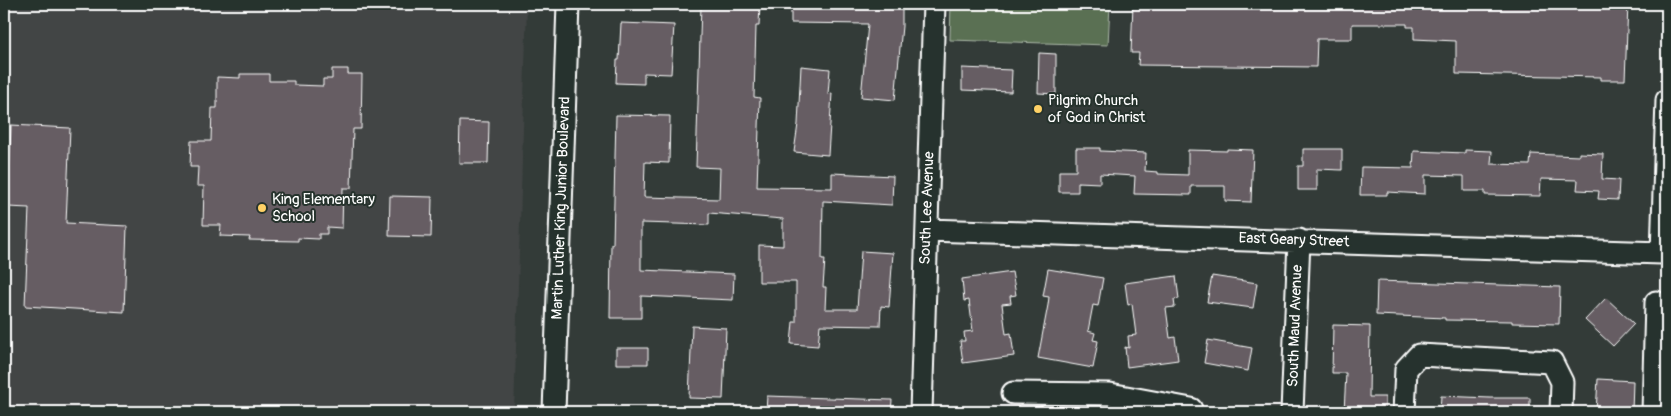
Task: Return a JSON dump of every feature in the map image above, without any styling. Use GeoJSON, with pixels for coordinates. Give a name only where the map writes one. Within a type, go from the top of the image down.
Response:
{"type":"FeatureCollection","features":[{"type":"Feature","properties":{"kind":"street","name":"Martin Luther King Junior Boulevard"},"geometry":{"type":"LineString","coordinates":[[554,412],[568,4]]}},
{"type":"Feature","properties":{"kind":"street","name":"South Lee Avenue"},"geometry":{"type":"LineString","coordinates":[[920,412],[934,4]]}},
{"type":"Feature","properties":{"kind":"street","name":"East Geary Street"},"geometry":{"type":"LineString","coordinates":[[926,230],[1298,240],[1662,253],[1667,100]]}},
{"type":"Feature","properties":{"kind":"street","name":"South Maud Avenue"},"geometry":{"type":"LineString","coordinates":[[1292,412],[1298,240]]}},
{"type":"Feature","properties":{"kind":"street"},"geometry":{"type":"LineString","coordinates":[[1653,412],[1656,302]]}},
{"type":"Feature","properties":{"kind":"street"},"geometry":{"type":"LineString","coordinates":[[1404,412],[1406,369],[1419,355],[1552,362],[1562,382],[1561,412]]}},
{"type":"Feature","properties":{"kind":"street"},"geometry":{"type":"LineString","coordinates":[[1014,393],[1190,409],[1190,412]]}},
{"type":"Feature","properties":{"kind":"shaded area","name":"King Elementary School"},"geometry":{"type":"Polygon","coordinates":[[[4,4],[527,4],[514,412],[4,412],[4,4]]]}},
{"type":"Feature","properties":{"kind":"green space"},"geometry":{"type":"Polygon","coordinates":[[[951,4],[1110,4],[1108,45],[950,40],[951,4]]]}},
{"type":"Feature","properties":{"kind":"building"},"geometry":{"type":"Polygon","coordinates":[[[701,4],[760,4],[759,26],[756,26],[754,97],[760,98],[757,187],[832,188],[832,173],[893,176],[892,205],[823,201],[822,259],[825,259],[823,287],[826,287],[825,309],[857,309],[861,251],[893,253],[889,307],[881,306],[880,326],[820,325],[818,346],[791,344],[793,322],[796,322],[796,282],[759,282],[759,245],[783,246],[783,219],[709,213],[709,225],[641,223],[641,270],[734,274],[733,300],[641,296],[641,318],[610,318],[616,115],[670,116],[669,163],[645,162],[644,197],[719,199],[720,168],[696,167],[701,4]]]}},
{"type":"Feature","properties":{"kind":"building"},"geometry":{"type":"Polygon","coordinates":[[[791,4],[902,4],[902,26],[895,100],[861,97],[868,24],[791,23],[791,4]]]}},
{"type":"Feature","properties":{"kind":"building"},"geometry":{"type":"Polygon","coordinates":[[[1133,4],[1628,4],[1625,80],[1601,80],[1601,77],[1456,74],[1456,41],[1414,39],[1414,27],[1407,27],[1407,24],[1352,24],[1352,39],[1317,39],[1316,67],[1138,65],[1139,53],[1131,53],[1133,4]]]}},
{"type":"Feature","properties":{"kind":"building"},"geometry":{"type":"Polygon","coordinates":[[[621,23],[674,25],[671,74],[644,73],[644,84],[616,83],[621,23]]]}},
{"type":"Feature","properties":{"kind":"building"},"geometry":{"type":"Polygon","coordinates":[[[1039,53],[1056,54],[1056,94],[1038,93],[1039,53]]]}},
{"type":"Feature","properties":{"kind":"building"},"geometry":{"type":"Polygon","coordinates":[[[801,66],[830,69],[828,94],[832,93],[828,155],[794,152],[798,124],[801,66]]]}},
{"type":"Feature","properties":{"kind":"building"},"geometry":{"type":"Polygon","coordinates":[[[962,68],[1012,70],[1011,92],[962,90],[962,68]]]}},
{"type":"Feature","properties":{"kind":"building"},"geometry":{"type":"Polygon","coordinates":[[[332,69],[348,69],[348,74],[362,74],[361,129],[353,129],[351,188],[343,188],[342,228],[327,227],[327,234],[319,234],[319,239],[298,238],[298,241],[249,240],[250,237],[220,236],[221,225],[203,225],[204,186],[197,186],[198,167],[190,167],[191,141],[211,141],[212,108],[217,108],[217,77],[240,78],[240,74],[269,74],[269,81],[294,81],[294,85],[323,86],[323,79],[332,79],[332,69]]]}},
{"type":"Feature","properties":{"kind":"building"},"geometry":{"type":"Polygon","coordinates":[[[460,121],[489,122],[488,163],[459,163],[460,121]]]}},
{"type":"Feature","properties":{"kind":"building"},"geometry":{"type":"Polygon","coordinates":[[[11,125],[70,128],[66,223],[127,226],[124,312],[25,306],[29,208],[8,207],[11,125]]]}},
{"type":"Feature","properties":{"kind":"building"},"geometry":{"type":"Polygon","coordinates":[[[1076,148],[1100,148],[1100,151],[1146,153],[1145,171],[1158,172],[1158,174],[1188,175],[1188,150],[1253,150],[1251,202],[1225,201],[1225,186],[1191,186],[1191,195],[1134,194],[1135,176],[1100,174],[1100,183],[1078,182],[1078,192],[1059,192],[1059,171],[1076,171],[1076,148]]]}},
{"type":"Feature","properties":{"kind":"building"},"geometry":{"type":"Polygon","coordinates":[[[1303,149],[1342,149],[1342,170],[1317,169],[1317,190],[1298,190],[1298,166],[1303,166],[1303,149]]]}},
{"type":"Feature","properties":{"kind":"building"},"geometry":{"type":"Polygon","coordinates":[[[1465,150],[1492,151],[1491,164],[1530,165],[1531,154],[1579,156],[1579,153],[1603,154],[1602,179],[1619,180],[1618,200],[1598,199],[1599,191],[1577,190],[1578,180],[1541,179],[1540,196],[1485,195],[1485,191],[1464,191],[1464,176],[1425,175],[1425,194],[1387,192],[1387,195],[1360,195],[1361,167],[1413,168],[1414,151],[1465,153],[1465,150]]]}},
{"type":"Feature","properties":{"kind":"building"},"geometry":{"type":"Polygon","coordinates":[[[390,196],[432,197],[431,237],[389,236],[390,196]]]}},
{"type":"Feature","properties":{"kind":"building"},"geometry":{"type":"Polygon","coordinates":[[[1048,269],[1103,278],[1098,306],[1093,305],[1088,331],[1095,333],[1093,340],[1098,341],[1093,368],[1038,358],[1049,297],[1043,296],[1048,269]]]}},
{"type":"Feature","properties":{"kind":"building"},"geometry":{"type":"Polygon","coordinates":[[[1012,272],[1016,295],[1010,296],[1011,303],[1002,304],[1006,334],[1011,333],[1014,356],[963,363],[960,341],[965,341],[964,332],[973,331],[969,300],[964,301],[962,279],[1012,272]]]}},
{"type":"Feature","properties":{"kind":"building"},"geometry":{"type":"Polygon","coordinates":[[[1176,276],[1179,299],[1174,300],[1175,307],[1166,308],[1170,338],[1175,337],[1178,360],[1127,367],[1125,347],[1129,348],[1128,336],[1136,335],[1132,304],[1128,305],[1125,283],[1176,276]]]}},
{"type":"Feature","properties":{"kind":"building"},"geometry":{"type":"Polygon","coordinates":[[[1212,276],[1257,283],[1253,308],[1207,302],[1212,276]]]}},
{"type":"Feature","properties":{"kind":"building"},"geometry":{"type":"Polygon","coordinates":[[[1377,281],[1560,287],[1559,324],[1445,320],[1445,318],[1376,315],[1377,281]]]}},
{"type":"Feature","properties":{"kind":"building"},"geometry":{"type":"Polygon","coordinates":[[[1606,298],[1634,324],[1613,346],[1585,320],[1606,298]]]}},
{"type":"Feature","properties":{"kind":"building"},"geometry":{"type":"Polygon","coordinates":[[[1333,325],[1370,326],[1369,397],[1385,397],[1385,412],[1344,412],[1346,373],[1332,373],[1333,325]]]}},
{"type":"Feature","properties":{"kind":"building"},"geometry":{"type":"Polygon","coordinates":[[[692,326],[726,328],[723,399],[689,398],[692,326]]]}},
{"type":"Feature","properties":{"kind":"building"},"geometry":{"type":"Polygon","coordinates":[[[1208,340],[1252,348],[1248,371],[1204,363],[1208,340]]]}},
{"type":"Feature","properties":{"kind":"building"},"geometry":{"type":"Polygon","coordinates":[[[616,348],[648,348],[648,364],[616,364],[616,348]]]}},
{"type":"Feature","properties":{"kind":"building"},"geometry":{"type":"Polygon","coordinates":[[[1598,379],[1633,381],[1632,412],[1596,412],[1598,379]]]}},
{"type":"Feature","properties":{"kind":"building"},"geometry":{"type":"Polygon","coordinates":[[[767,396],[892,400],[891,412],[766,412],[767,396]]]}},
{"type":"Feature","properties":{"kind":"building"},"geometry":{"type":"Polygon","coordinates":[[[1441,396],[1530,398],[1530,412],[1440,412],[1441,396]]]}},
{"type":"Feature","properties":{"kind":"place","name":"Pilgrim Church of God in Christ"},"geometry":{"type":"Point","coordinates":[1038,109]}},
{"type":"Feature","properties":{"kind":"place","name":"King Elementary School"},"geometry":{"type":"Point","coordinates":[262,208]}}]}
